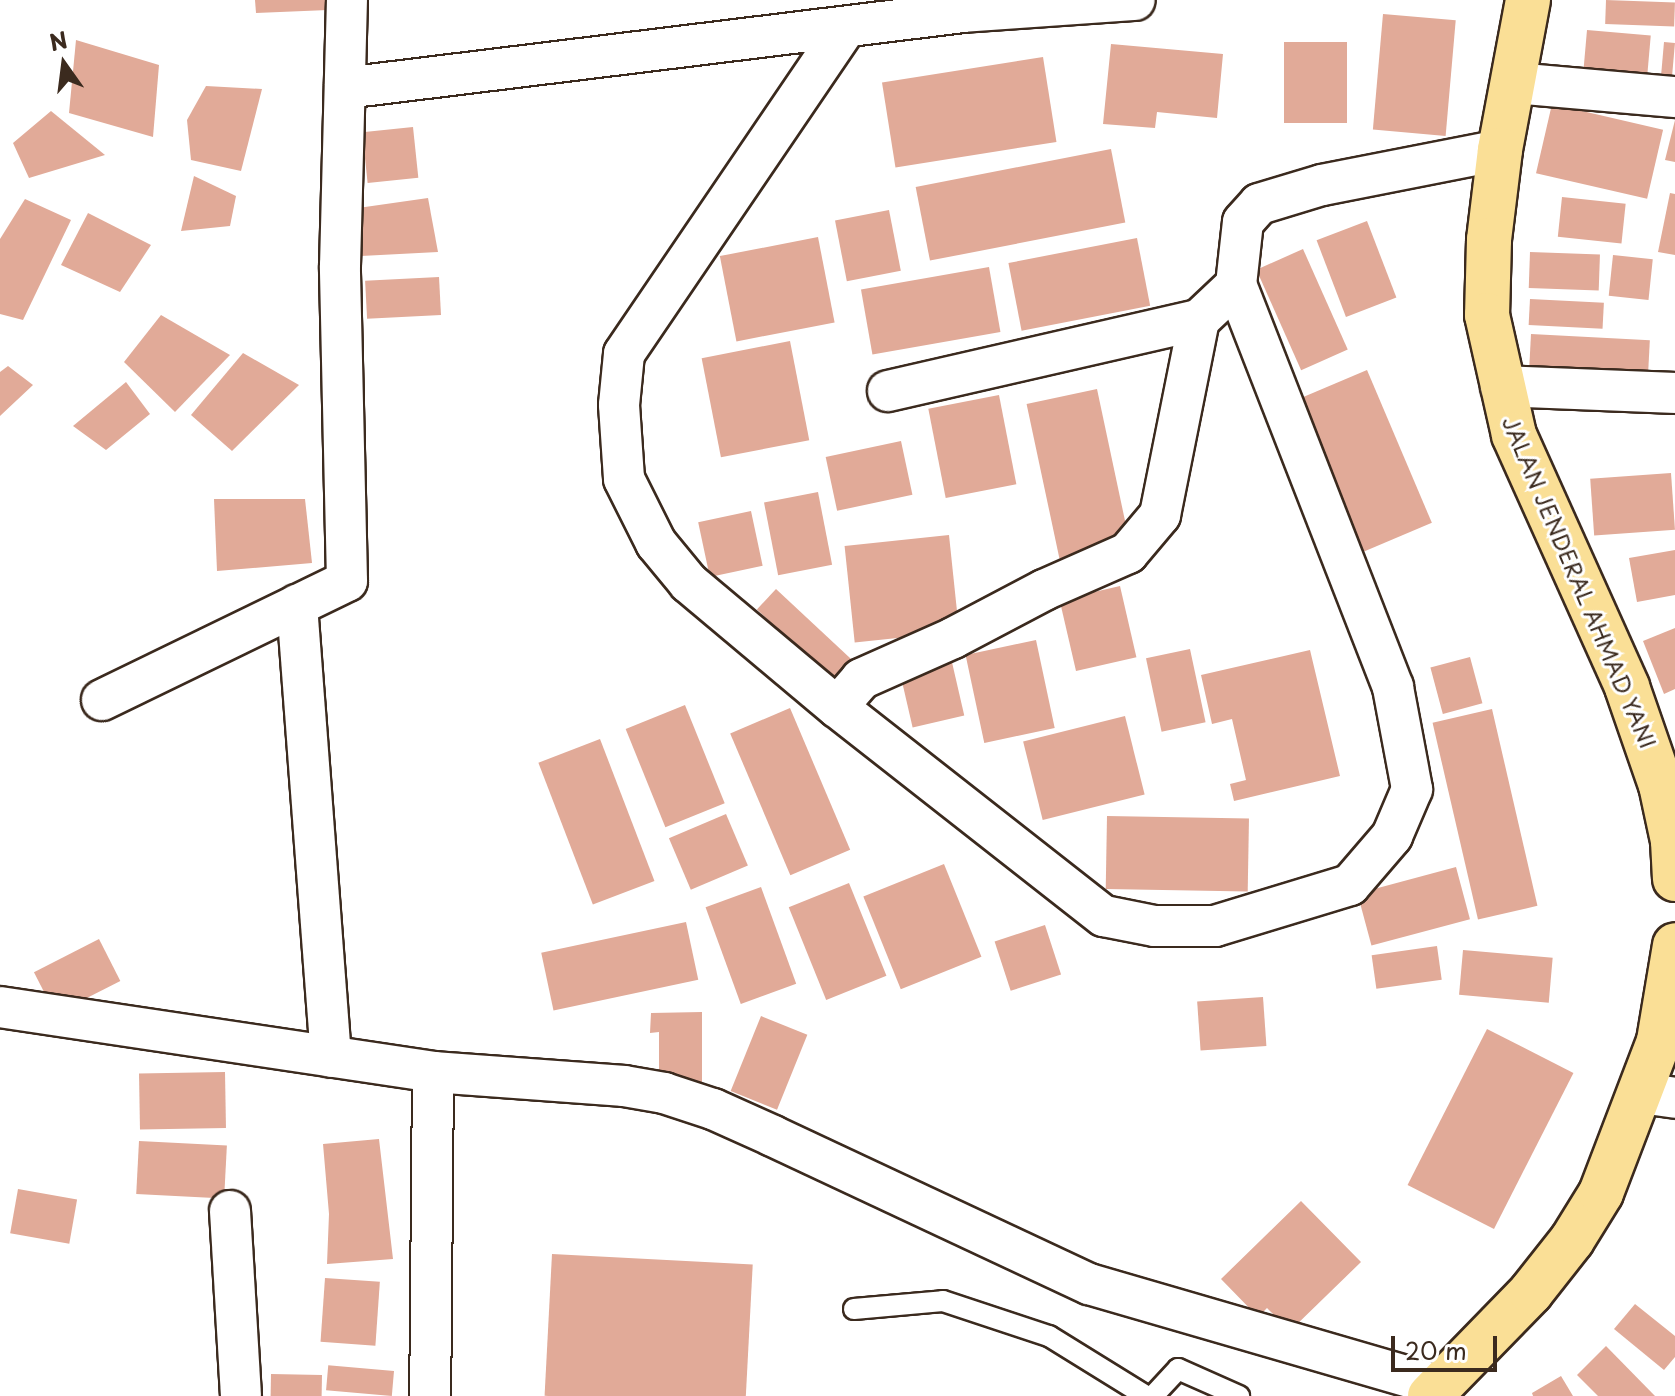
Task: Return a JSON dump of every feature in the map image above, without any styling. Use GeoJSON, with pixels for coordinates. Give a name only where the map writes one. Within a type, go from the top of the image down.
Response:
{"type":"FeatureCollection","features":[{"type":"Feature","properties":{"kind":"highway","name":"JALAN JENDERAL AHMAD YANI"},"geometry":{"type":"LineString","coordinates":[[1528,0],[1500,150],[1487,278],[1487,315],[1514,435],[1627,687],[1661,785],[1674,854]]}},
{"type":"Feature","properties":{"kind":"highway"},"geometry":{"type":"LineString","coordinates":[[1435,1391],[1531,1292],[1572,1240],[1658,1096],[1675,945]]}},
{"type":"Feature","properties":{"kind":"street"},"geometry":{"type":"LineString","coordinates":[[102,700],[347,581],[340,266],[347,0]]}},
{"type":"Feature","properties":{"kind":"street"},"geometry":{"type":"LineString","coordinates":[[345,88],[846,27],[962,6],[1135,0]]}},
{"type":"Feature","properties":{"kind":"street"},"geometry":{"type":"LineString","coordinates":[[846,27],[624,354],[619,405],[624,479],[656,543],[689,583],[837,707],[1104,916],[1155,926],[1215,926],[1350,885],[1392,836],[1412,789],[1393,687],[1236,285],[1243,222],[1259,204],[1322,185],[1500,150]]}},
{"type":"Feature","properties":{"kind":"street"},"geometry":{"type":"LineString","coordinates":[[1514,83],[1675,97]]}},
{"type":"Feature","properties":{"kind":"street"},"geometry":{"type":"LineString","coordinates":[[888,391],[1199,320],[1236,285]]}},
{"type":"Feature","properties":{"kind":"street"},"geometry":{"type":"LineString","coordinates":[[837,707],[861,679],[1128,553],[1160,515],[1199,320]]}},
{"type":"Feature","properties":{"kind":"street"},"geometry":{"type":"LineString","coordinates":[[1501,386],[1675,393]]}},
{"type":"Feature","properties":{"kind":"street"},"geometry":{"type":"LineString","coordinates":[[297,605],[331,1057]]}},
{"type":"Feature","properties":{"kind":"street"},"geometry":{"type":"LineString","coordinates":[[0,1007],[433,1072],[624,1086],[664,1093],[713,1109],[1089,1284],[1435,1391]]}},
{"type":"Feature","properties":{"kind":"street"},"geometry":{"type":"LineString","coordinates":[[430,1396],[433,1072]]}},
{"type":"Feature","properties":{"kind":"street"},"geometry":{"type":"LineString","coordinates":[[230,1211],[241,1396]]}},
{"type":"Feature","properties":{"kind":"lane"},"geometry":{"type":"LineString","coordinates":[[854,1309],[943,1301],[1049,1336],[1146,1396]]}},
{"type":"Feature","properties":{"kind":"lane"},"geometry":{"type":"LineString","coordinates":[[1153,1396],[1178,1369],[1239,1396]]}},
{"type":"Feature","properties":{"kind":"building"},"geometry":{"type":"Polygon","coordinates":[[[255,0],[327,0],[328,10],[256,13],[255,0]]]}},
{"type":"Feature","properties":{"kind":"building"},"geometry":{"type":"Polygon","coordinates":[[[1606,0],[1675,2],[1674,26],[1605,24],[1606,0]]]}},
{"type":"Feature","properties":{"kind":"building"},"geometry":{"type":"Polygon","coordinates":[[[1383,14],[1456,20],[1446,136],[1373,130],[1383,14]]]}},
{"type":"Feature","properties":{"kind":"building"},"geometry":{"type":"Polygon","coordinates":[[[1587,30],[1651,36],[1646,89],[1582,84],[1587,30]]]}},
{"type":"Feature","properties":{"kind":"building"},"geometry":{"type":"Polygon","coordinates":[[[76,40],[159,65],[153,137],[69,113],[76,40]]]}},
{"type":"Feature","properties":{"kind":"building"},"geometry":{"type":"Polygon","coordinates":[[[1284,42],[1347,42],[1347,123],[1284,123],[1284,42]]]}},
{"type":"Feature","properties":{"kind":"building"},"geometry":{"type":"Polygon","coordinates":[[[1664,42],[1675,43],[1671,94],[1660,93],[1664,42]]]}},
{"type":"Feature","properties":{"kind":"building"},"geometry":{"type":"Polygon","coordinates":[[[1111,44],[1223,54],[1217,118],[1157,112],[1155,128],[1103,124],[1111,44]]]}},
{"type":"Feature","properties":{"kind":"building"},"geometry":{"type":"Polygon","coordinates":[[[1043,57],[1056,142],[895,167],[882,82],[1043,57]]]}},
{"type":"Feature","properties":{"kind":"building"},"geometry":{"type":"Polygon","coordinates":[[[206,86],[262,89],[241,171],[191,160],[187,120],[206,86]]]}},
{"type":"Feature","properties":{"kind":"building"},"geometry":{"type":"Polygon","coordinates":[[[1552,104],[1663,130],[1647,199],[1536,173],[1552,104]]]}},
{"type":"Feature","properties":{"kind":"building"},"geometry":{"type":"Polygon","coordinates":[[[51,111],[105,155],[29,178],[13,143],[51,111]]]}},
{"type":"Feature","properties":{"kind":"building"},"geometry":{"type":"Polygon","coordinates":[[[1675,120],[1675,162],[1665,160],[1675,120]]]}},
{"type":"Feature","properties":{"kind":"building"},"geometry":{"type":"Polygon","coordinates":[[[413,127],[418,178],[368,183],[362,132],[413,127]]]}},
{"type":"Feature","properties":{"kind":"building"},"geometry":{"type":"Polygon","coordinates":[[[1111,149],[1125,223],[930,261],[916,187],[1111,149]]]}},
{"type":"Feature","properties":{"kind":"building"},"geometry":{"type":"Polygon","coordinates":[[[194,176],[236,196],[230,226],[181,231],[194,176]]]}},
{"type":"Feature","properties":{"kind":"building"},"geometry":{"type":"Polygon","coordinates":[[[1670,193],[1675,194],[1675,255],[1658,252],[1670,193]]]}},
{"type":"Feature","properties":{"kind":"building"},"geometry":{"type":"Polygon","coordinates":[[[1562,197],[1626,204],[1621,243],[1558,237],[1562,197]]]}},
{"type":"Feature","properties":{"kind":"building"},"geometry":{"type":"Polygon","coordinates":[[[428,198],[438,252],[361,256],[358,208],[428,198]]]}},
{"type":"Feature","properties":{"kind":"building"},"geometry":{"type":"Polygon","coordinates":[[[25,199],[71,220],[23,320],[0,314],[0,239],[25,199]]]}},
{"type":"Feature","properties":{"kind":"building"},"geometry":{"type":"Polygon","coordinates":[[[889,210],[901,271],[847,281],[835,220],[889,210]]]}},
{"type":"Feature","properties":{"kind":"building"},"geometry":{"type":"Polygon","coordinates":[[[88,213],[151,245],[120,292],[61,265],[88,213]]]}},
{"type":"Feature","properties":{"kind":"building"},"geometry":{"type":"Polygon","coordinates":[[[1367,221],[1396,298],[1346,317],[1317,240],[1367,221]]]}},
{"type":"Feature","properties":{"kind":"building"},"geometry":{"type":"Polygon","coordinates":[[[818,237],[835,322],[736,341],[720,256],[818,237]]]}},
{"type":"Feature","properties":{"kind":"building"},"geometry":{"type":"Polygon","coordinates":[[[1137,238],[1150,306],[1022,331],[1008,263],[1137,238]]]}},
{"type":"Feature","properties":{"kind":"building"},"geometry":{"type":"Polygon","coordinates":[[[1303,249],[1348,349],[1301,370],[1256,270],[1303,249]]]}},
{"type":"Feature","properties":{"kind":"building"},"geometry":{"type":"Polygon","coordinates":[[[1530,252],[1600,254],[1599,290],[1529,288],[1530,252]]]}},
{"type":"Feature","properties":{"kind":"building"},"geometry":{"type":"Polygon","coordinates":[[[1613,255],[1653,259],[1648,300],[1609,296],[1613,255]]]}},
{"type":"Feature","properties":{"kind":"building"},"geometry":{"type":"Polygon","coordinates":[[[989,267],[1000,332],[872,355],[861,290],[989,267]]]}},
{"type":"Feature","properties":{"kind":"building"},"geometry":{"type":"Polygon","coordinates":[[[439,277],[441,315],[367,319],[365,281],[439,277]]]}},
{"type":"Feature","properties":{"kind":"building"},"geometry":{"type":"Polygon","coordinates":[[[1530,299],[1604,303],[1603,329],[1529,325],[1530,299]]]}},
{"type":"Feature","properties":{"kind":"building"},"geometry":{"type":"Polygon","coordinates":[[[161,315],[230,355],[175,412],[124,362],[161,315]]]}},
{"type":"Feature","properties":{"kind":"building"},"geometry":{"type":"Polygon","coordinates":[[[1531,334],[1650,340],[1647,387],[1529,381],[1531,334]]]}},
{"type":"Feature","properties":{"kind":"building"},"geometry":{"type":"Polygon","coordinates":[[[790,341],[809,440],[721,457],[702,358],[790,341]]]}},
{"type":"Feature","properties":{"kind":"building"},"geometry":{"type":"Polygon","coordinates":[[[243,353],[299,385],[232,451],[191,415],[243,353]]]}},
{"type":"Feature","properties":{"kind":"building"},"geometry":{"type":"Polygon","coordinates":[[[8,366],[33,385],[0,416],[0,372],[8,366]]]}},
{"type":"Feature","properties":{"kind":"building"},"geometry":{"type":"Polygon","coordinates":[[[1367,370],[1432,523],[1356,555],[1292,402],[1367,370]]]}},
{"type":"Feature","properties":{"kind":"building"},"geometry":{"type":"Polygon","coordinates":[[[126,382],[150,414],[106,450],[73,426],[126,382]]]}},
{"type":"Feature","properties":{"kind":"building"},"geometry":{"type":"Polygon","coordinates":[[[1097,389],[1130,544],[1059,559],[1027,404],[1097,389]]]}},
{"type":"Feature","properties":{"kind":"building"},"geometry":{"type":"Polygon","coordinates":[[[999,395],[1016,484],[946,498],[928,409],[999,395]]]}},
{"type":"Feature","properties":{"kind":"building"},"geometry":{"type":"Polygon","coordinates":[[[901,441],[912,495],[837,511],[826,457],[901,441]]]}},
{"type":"Feature","properties":{"kind":"building"},"geometry":{"type":"Polygon","coordinates":[[[1671,473],[1675,530],[1594,536],[1590,479],[1671,473]]]}},
{"type":"Feature","properties":{"kind":"building"},"geometry":{"type":"Polygon","coordinates":[[[818,492],[832,565],[778,575],[764,502],[818,492]]]}},
{"type":"Feature","properties":{"kind":"building"},"geometry":{"type":"Polygon","coordinates":[[[214,499],[305,499],[312,563],[217,571],[214,499]]]}},
{"type":"Feature","properties":{"kind":"building"},"geometry":{"type":"Polygon","coordinates":[[[751,511],[763,566],[710,577],[698,522],[751,511]]]}},
{"type":"Feature","properties":{"kind":"building"},"geometry":{"type":"Polygon","coordinates":[[[949,535],[959,631],[855,642],[845,546],[949,535]]]}},
{"type":"Feature","properties":{"kind":"building"},"geometry":{"type":"Polygon","coordinates":[[[1675,550],[1675,595],[1637,602],[1629,558],[1675,550]]]}},
{"type":"Feature","properties":{"kind":"building"},"geometry":{"type":"Polygon","coordinates":[[[1120,586],[1136,657],[1076,671],[1060,600],[1120,586]]]}},
{"type":"Feature","properties":{"kind":"building"},"geometry":{"type":"Polygon","coordinates":[[[776,589],[851,659],[832,680],[757,609],[776,589]]]}},
{"type":"Feature","properties":{"kind":"building"},"geometry":{"type":"Polygon","coordinates":[[[1675,628],[1675,689],[1664,694],[1643,641],[1675,628]]]}},
{"type":"Feature","properties":{"kind":"building"},"geometry":{"type":"Polygon","coordinates":[[[1036,640],[1055,728],[984,743],[966,655],[1036,640]]]}},
{"type":"Feature","properties":{"kind":"building"},"geometry":{"type":"Polygon","coordinates":[[[1190,649],[1206,722],[1162,732],[1146,658],[1190,649]]]}},
{"type":"Feature","properties":{"kind":"building"},"geometry":{"type":"Polygon","coordinates":[[[1310,650],[1340,776],[1234,801],[1230,784],[1246,780],[1232,719],[1212,724],[1201,675],[1310,650]]]}},
{"type":"Feature","properties":{"kind":"building"},"geometry":{"type":"Polygon","coordinates":[[[1470,657],[1482,703],[1443,714],[1430,668],[1470,657]]]}},
{"type":"Feature","properties":{"kind":"building"},"geometry":{"type":"Polygon","coordinates":[[[951,658],[964,715],[913,727],[899,670],[951,658]]]}},
{"type":"Feature","properties":{"kind":"building"},"geometry":{"type":"Polygon","coordinates":[[[685,705],[725,803],[665,827],[626,729],[685,705]]]}},
{"type":"Feature","properties":{"kind":"building"},"geometry":{"type":"Polygon","coordinates":[[[790,708],[850,850],[790,875],[730,733],[790,708]]]}},
{"type":"Feature","properties":{"kind":"building"},"geometry":{"type":"Polygon","coordinates":[[[1492,709],[1537,906],[1478,920],[1433,723],[1492,709]]]}},
{"type":"Feature","properties":{"kind":"building"},"geometry":{"type":"Polygon","coordinates":[[[1125,716],[1145,795],[1043,820],[1023,741],[1125,716]]]}},
{"type":"Feature","properties":{"kind":"building"},"geometry":{"type":"Polygon","coordinates":[[[600,739],[654,881],[593,905],[538,763],[600,739]]]}},
{"type":"Feature","properties":{"kind":"building"},"geometry":{"type":"Polygon","coordinates":[[[726,814],[748,866],[691,890],[669,838],[726,814]]]}},
{"type":"Feature","properties":{"kind":"building"},"geometry":{"type":"Polygon","coordinates":[[[1107,816],[1249,818],[1248,891],[1106,889],[1107,816]]]}},
{"type":"Feature","properties":{"kind":"building"},"geometry":{"type":"Polygon","coordinates":[[[944,864],[981,957],[901,989],[863,897],[944,864]]]}},
{"type":"Feature","properties":{"kind":"building"},"geometry":{"type":"Polygon","coordinates":[[[1456,867],[1470,919],[1371,946],[1357,893],[1456,867]]]}},
{"type":"Feature","properties":{"kind":"building"},"geometry":{"type":"Polygon","coordinates":[[[849,883],[886,976],[826,1000],[789,907],[849,883]]]}},
{"type":"Feature","properties":{"kind":"building"},"geometry":{"type":"Polygon","coordinates":[[[761,887],[796,984],[741,1004],[706,907],[761,887]]]}},
{"type":"Feature","properties":{"kind":"building"},"geometry":{"type":"Polygon","coordinates":[[[686,922],[698,980],[554,1010],[541,953],[686,922]]]}},
{"type":"Feature","properties":{"kind":"building"},"geometry":{"type":"Polygon","coordinates":[[[1045,925],[1061,974],[1011,991],[995,941],[1045,925]]]}},
{"type":"Feature","properties":{"kind":"building"},"geometry":{"type":"Polygon","coordinates":[[[99,939],[120,981],[55,1014],[34,972],[99,939]]]}},
{"type":"Feature","properties":{"kind":"building"},"geometry":{"type":"Polygon","coordinates":[[[1437,946],[1442,980],[1376,989],[1372,955],[1437,946]]]}},
{"type":"Feature","properties":{"kind":"building"},"geometry":{"type":"Polygon","coordinates":[[[1463,950],[1553,958],[1549,1003],[1459,995],[1463,950]]]}},
{"type":"Feature","properties":{"kind":"building"},"geometry":{"type":"Polygon","coordinates":[[[1263,997],[1266,1046],[1201,1050],[1197,1002],[1263,997]]]}},
{"type":"Feature","properties":{"kind":"building"},"geometry":{"type":"Polygon","coordinates":[[[702,1012],[702,1082],[659,1082],[659,1032],[650,1033],[651,1013],[702,1012]]]}},
{"type":"Feature","properties":{"kind":"building"},"geometry":{"type":"Polygon","coordinates":[[[761,1016],[807,1035],[777,1110],[731,1091],[761,1016]]]}},
{"type":"Feature","properties":{"kind":"building"},"geometry":{"type":"Polygon","coordinates":[[[1487,1029],[1573,1073],[1494,1229],[1408,1185],[1487,1029]]]}},
{"type":"Feature","properties":{"kind":"building"},"geometry":{"type":"Polygon","coordinates":[[[225,1072],[226,1128],[140,1129],[139,1074],[225,1072]]]}},
{"type":"Feature","properties":{"kind":"building"},"geometry":{"type":"Polygon","coordinates":[[[379,1139],[393,1259],[327,1264],[329,1214],[323,1144],[379,1139]]]}},
{"type":"Feature","properties":{"kind":"building"},"geometry":{"type":"Polygon","coordinates":[[[139,1141],[227,1146],[224,1199],[136,1194],[139,1141]]]}},
{"type":"Feature","properties":{"kind":"building"},"geometry":{"type":"Polygon","coordinates":[[[18,1189],[77,1199],[69,1244],[10,1233],[18,1189]]]}},
{"type":"Feature","properties":{"kind":"building"},"geometry":{"type":"Polygon","coordinates":[[[1301,1201],[1361,1262],[1290,1331],[1267,1308],[1258,1317],[1221,1279],[1301,1201]]]}},
{"type":"Feature","properties":{"kind":"building"},"geometry":{"type":"Polygon","coordinates":[[[552,1254],[753,1265],[746,1396],[545,1396],[552,1254]]]}},
{"type":"Feature","properties":{"kind":"building"},"geometry":{"type":"Polygon","coordinates":[[[325,1278],[380,1282],[375,1346],[321,1342],[325,1278]]]}},
{"type":"Feature","properties":{"kind":"building"},"geometry":{"type":"Polygon","coordinates":[[[1635,1304],[1675,1336],[1675,1357],[1664,1370],[1614,1329],[1635,1304]]]}},
{"type":"Feature","properties":{"kind":"building"},"geometry":{"type":"Polygon","coordinates":[[[1606,1346],[1655,1396],[1598,1396],[1577,1375],[1606,1346]]]}},
{"type":"Feature","properties":{"kind":"building"},"geometry":{"type":"Polygon","coordinates":[[[328,1365],[394,1371],[392,1396],[326,1390],[328,1365]]]}},
{"type":"Feature","properties":{"kind":"building"},"geometry":{"type":"Polygon","coordinates":[[[271,1374],[322,1375],[322,1396],[271,1396],[271,1374]]]}},
{"type":"Feature","properties":{"kind":"building"},"geometry":{"type":"Polygon","coordinates":[[[1561,1376],[1573,1396],[1533,1396],[1532,1393],[1561,1376]]]}}]}
